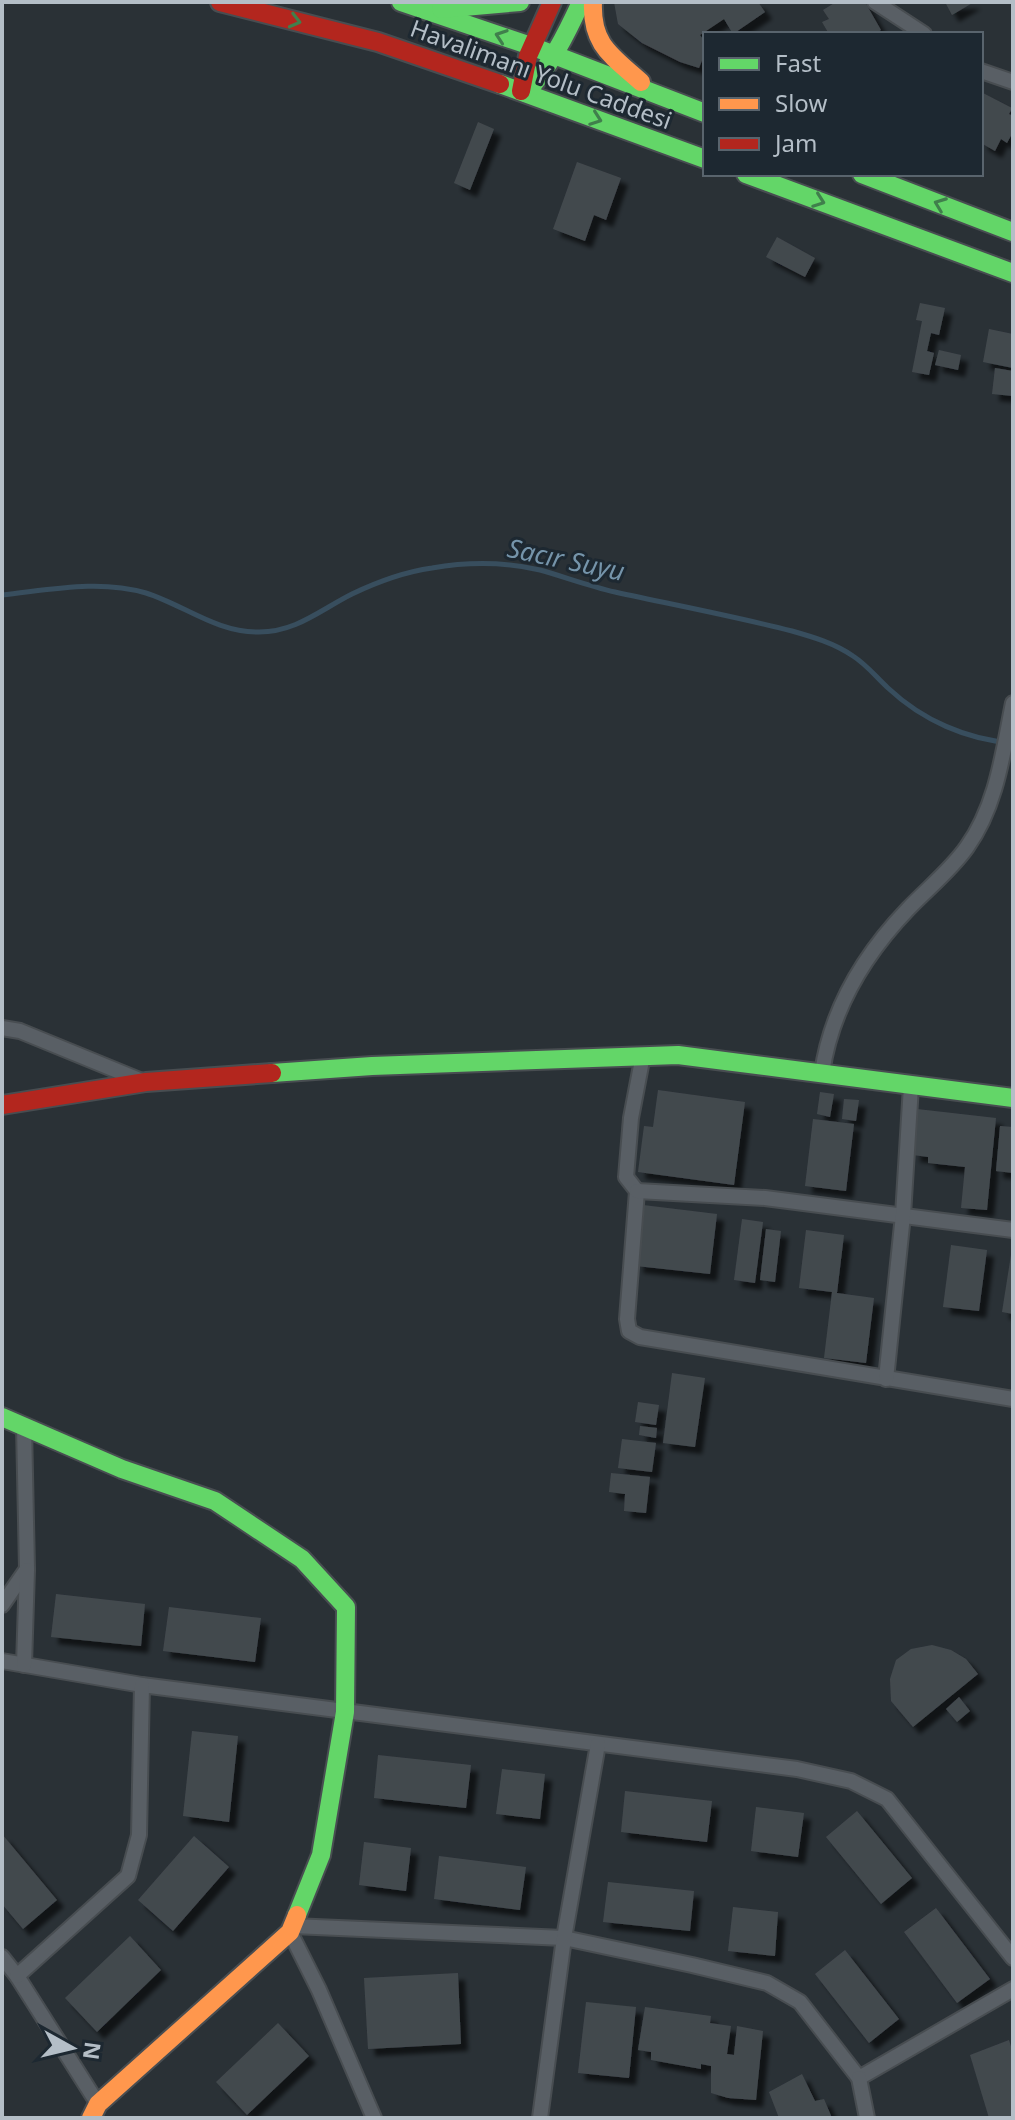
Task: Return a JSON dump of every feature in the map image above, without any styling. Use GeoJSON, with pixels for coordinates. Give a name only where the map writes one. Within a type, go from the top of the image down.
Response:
{"type":"FeatureCollection","features":[{"type":"Feature","properties":{"kind":"main road","name":"Havalimanı Yolu Caddesi"},"geometry":{"type":"LineString","coordinates":[[220,2],[378,42],[703,158]]}},
{"type":"Feature","properties":{"kind":"main road","name":"Havalimanı Yolu Caddesi"},"geometry":{"type":"LineString","coordinates":[[401,2],[427,6],[703,112]]}},
{"type":"Feature","properties":{"kind":"main road"},"geometry":{"type":"LineString","coordinates":[[427,6],[520,2]]}},
{"type":"Feature","properties":{"kind":"main road"},"geometry":{"type":"LineString","coordinates":[[524,92],[523,72],[531,46],[552,2]]}},
{"type":"Feature","properties":{"kind":"main road"},"geometry":{"type":"LineString","coordinates":[[524,92],[542,76],[556,55],[581,2]]}},
{"type":"Feature","properties":{"kind":"main road"},"geometry":{"type":"LineString","coordinates":[[593,2],[593,24],[600,41],[654,93]]}},
{"type":"Feature","properties":{"kind":"main road"},"geometry":{"type":"LineString","coordinates":[[751,176],[1013,273]]}},
{"type":"Feature","properties":{"kind":"main road"},"geometry":{"type":"LineString","coordinates":[[867,176],[1013,232]]}},
{"type":"Feature","properties":{"kind":"main road"},"geometry":{"type":"LineString","coordinates":[[2,1105],[146,1082],[372,1066],[643,1055],[678,1055],[1013,1098]]}},
{"type":"Feature","properties":{"kind":"main road"},"geometry":{"type":"LineString","coordinates":[[2,1417],[122,1469],[215,1501],[302,1559],[346,1607],[345,1712],[321,1855],[292,1929],[95,2111]]}},
{"type":"Feature","properties":{"kind":"street"},"geometry":{"type":"LineString","coordinates":[[875,2],[921,32]]}},
{"type":"Feature","properties":{"kind":"street"},"geometry":{"type":"LineString","coordinates":[[983,72],[1013,82]]}},
{"type":"Feature","properties":{"kind":"street"},"geometry":{"type":"LineString","coordinates":[[822,1073],[831,1029],[846,994],[888,932],[967,848],[986,813],[1013,703]]}},
{"type":"Feature","properties":{"kind":"street"},"geometry":{"type":"LineString","coordinates":[[2,1028],[20,1031],[146,1082]]}},
{"type":"Feature","properties":{"kind":"street"},"geometry":{"type":"LineString","coordinates":[[643,1055],[631,1118],[626,1177],[637,1191],[627,1319],[629,1331],[640,1337],[1013,1399]]}},
{"type":"Feature","properties":{"kind":"street"},"geometry":{"type":"LineString","coordinates":[[886,1379],[903,1215],[911,1086]]}},
{"type":"Feature","properties":{"kind":"street"},"geometry":{"type":"LineString","coordinates":[[637,1191],[765,1198],[1013,1230]]}},
{"type":"Feature","properties":{"kind":"street"},"geometry":{"type":"LineString","coordinates":[[24,1426],[27,1569],[24,1665]]}},
{"type":"Feature","properties":{"kind":"street"},"geometry":{"type":"LineString","coordinates":[[2,1605],[27,1569]]}},
{"type":"Feature","properties":{"kind":"street"},"geometry":{"type":"LineString","coordinates":[[2,1661],[142,1685],[797,1769],[851,1781],[887,1799],[1013,1958]]}},
{"type":"Feature","properties":{"kind":"street"},"geometry":{"type":"LineString","coordinates":[[17,1976],[128,1876],[139,1835],[142,1685]]}},
{"type":"Feature","properties":{"kind":"street"},"geometry":{"type":"LineString","coordinates":[[540,2118],[564,1938],[598,1744]]}},
{"type":"Feature","properties":{"kind":"street"},"geometry":{"type":"LineString","coordinates":[[374,2118],[292,1929],[564,1938],[767,1983],[800,2002],[859,2078],[867,2118]]}},
{"type":"Feature","properties":{"kind":"street"},"geometry":{"type":"LineString","coordinates":[[2,1957],[17,1976],[95,2111]]}},
{"type":"Feature","properties":{"kind":"street"},"geometry":{"type":"LineString","coordinates":[[859,2078],[1013,1989]]}},
{"type":"Feature","properties":{"kind":"building"},"geometry":{"type":"Polygon","coordinates":[[[614,2],[758,2],[765,12],[736,32],[732,32],[724,19],[703,32],[700,35],[703,39],[703,58],[699,68],[642,43],[618,24],[614,2]]]}},
{"type":"Feature","properties":{"kind":"building"},"geometry":{"type":"Polygon","coordinates":[[[836,2],[865,2],[881,30],[828,32],[822,22],[829,19],[823,10],[836,2]]]}},
{"type":"Feature","properties":{"kind":"building"},"geometry":{"type":"Polygon","coordinates":[[[945,2],[974,2],[952,15],[945,2]]]}},
{"type":"Feature","properties":{"kind":"building"},"geometry":{"type":"Polygon","coordinates":[[[983,93],[1012,108],[1009,114],[1013,116],[1013,132],[1007,143],[1001,139],[995,151],[983,144],[983,93]]]}},
{"type":"Feature","properties":{"kind":"building"},"geometry":{"type":"Polygon","coordinates":[[[478,122],[494,129],[470,190],[454,183],[478,122]]]}},
{"type":"Feature","properties":{"kind":"building"},"geometry":{"type":"Polygon","coordinates":[[[577,162],[621,178],[606,220],[594,215],[585,241],[553,229],[577,162]]]}},
{"type":"Feature","properties":{"kind":"building"},"geometry":{"type":"Polygon","coordinates":[[[777,237],[815,258],[805,277],[766,257],[777,237]]]}},
{"type":"Feature","properties":{"kind":"building"},"geometry":{"type":"Polygon","coordinates":[[[920,303],[945,308],[939,335],[931,333],[927,351],[934,353],[929,375],[912,372],[922,321],[916,320],[920,303]]]}},
{"type":"Feature","properties":{"kind":"building"},"geometry":{"type":"Polygon","coordinates":[[[989,329],[1013,334],[1013,368],[983,362],[989,329]]]}},
{"type":"Feature","properties":{"kind":"building"},"geometry":{"type":"Polygon","coordinates":[[[939,350],[961,355],[958,370],[935,365],[939,350]]]}},
{"type":"Feature","properties":{"kind":"building"},"geometry":{"type":"Polygon","coordinates":[[[995,368],[1013,371],[1013,396],[992,394],[995,368]]]}},
{"type":"Feature","properties":{"kind":"building"},"geometry":{"type":"Polygon","coordinates":[[[658,1090],[745,1102],[734,1185],[638,1172],[644,1126],[653,1127],[658,1090]]]}},
{"type":"Feature","properties":{"kind":"building"},"geometry":{"type":"Polygon","coordinates":[[[820,1092],[834,1094],[830,1117],[817,1114],[820,1092]]]}},
{"type":"Feature","properties":{"kind":"building"},"geometry":{"type":"Polygon","coordinates":[[[844,1099],[859,1100],[856,1121],[842,1119],[844,1099]]]}},
{"type":"Feature","properties":{"kind":"building"},"geometry":{"type":"Polygon","coordinates":[[[917,1109],[996,1118],[987,1210],[961,1208],[965,1167],[928,1163],[928,1157],[913,1155],[917,1109]]]}},
{"type":"Feature","properties":{"kind":"building"},"geometry":{"type":"Polygon","coordinates":[[[813,1119],[854,1124],[846,1191],[805,1186],[813,1119]]]}},
{"type":"Feature","properties":{"kind":"building"},"geometry":{"type":"Polygon","coordinates":[[[1000,1126],[1013,1127],[1013,1173],[996,1171],[1000,1126]]]}},
{"type":"Feature","properties":{"kind":"building"},"geometry":{"type":"Polygon","coordinates":[[[643,1205],[717,1214],[710,1274],[636,1266],[643,1205]]]}},
{"type":"Feature","properties":{"kind":"building"},"geometry":{"type":"Polygon","coordinates":[[[742,1219],[763,1222],[755,1283],[734,1280],[742,1219]]]}},
{"type":"Feature","properties":{"kind":"building"},"geometry":{"type":"Polygon","coordinates":[[[766,1229],[781,1231],[775,1282],[760,1280],[766,1229]]]}},
{"type":"Feature","properties":{"kind":"building"},"geometry":{"type":"Polygon","coordinates":[[[806,1230],[844,1235],[837,1293],[874,1298],[866,1363],[824,1358],[832,1292],[799,1288],[806,1230]]]}},
{"type":"Feature","properties":{"kind":"building"},"geometry":{"type":"Polygon","coordinates":[[[951,1245],[987,1250],[979,1311],[943,1307],[951,1245]]]}},
{"type":"Feature","properties":{"kind":"building"},"geometry":{"type":"Polygon","coordinates":[[[1013,1255],[1013,1314],[1002,1312],[1013,1255]]]}},
{"type":"Feature","properties":{"kind":"building"},"geometry":{"type":"Polygon","coordinates":[[[672,1373],[705,1378],[695,1447],[663,1443],[672,1373]]]}},
{"type":"Feature","properties":{"kind":"building"},"geometry":{"type":"Polygon","coordinates":[[[638,1402],[659,1405],[656,1425],[635,1422],[638,1402]]]}},
{"type":"Feature","properties":{"kind":"building"},"geometry":{"type":"Polygon","coordinates":[[[640,1426],[657,1428],[656,1438],[639,1435],[640,1426]]]}},
{"type":"Feature","properties":{"kind":"building"},"geometry":{"type":"Polygon","coordinates":[[[622,1439],[656,1443],[652,1472],[618,1468],[622,1439]]]}},
{"type":"Feature","properties":{"kind":"building"},"geometry":{"type":"Polygon","coordinates":[[[611,1473],[650,1477],[646,1513],[624,1511],[625,1494],[609,1492],[611,1473]]]}},
{"type":"Feature","properties":{"kind":"building"},"geometry":{"type":"Polygon","coordinates":[[[56,1594],[145,1604],[141,1646],[51,1637],[56,1594]]]}},
{"type":"Feature","properties":{"kind":"building"},"geometry":{"type":"Polygon","coordinates":[[[169,1607],[261,1618],[255,1662],[163,1651],[169,1607]]]}},
{"type":"Feature","properties":{"kind":"building"},"geometry":{"type":"Polygon","coordinates":[[[932,1645],[951,1650],[966,1659],[978,1674],[913,1727],[891,1701],[890,1679],[896,1660],[911,1649],[932,1645]]]}},
{"type":"Feature","properties":{"kind":"building"},"geometry":{"type":"Polygon","coordinates":[[[959,1697],[970,1711],[957,1722],[946,1709],[959,1697]]]}},
{"type":"Feature","properties":{"kind":"building"},"geometry":{"type":"Polygon","coordinates":[[[192,1731],[238,1736],[229,1822],[183,1816],[192,1731]]]}},
{"type":"Feature","properties":{"kind":"building"},"geometry":{"type":"Polygon","coordinates":[[[378,1755],[471,1765],[466,1808],[374,1798],[378,1755]]]}},
{"type":"Feature","properties":{"kind":"building"},"geometry":{"type":"Polygon","coordinates":[[[502,1769],[545,1774],[540,1819],[496,1814],[502,1769]]]}},
{"type":"Feature","properties":{"kind":"building"},"geometry":{"type":"Polygon","coordinates":[[[625,1791],[712,1801],[707,1842],[621,1832],[625,1791]]]}},
{"type":"Feature","properties":{"kind":"building"},"geometry":{"type":"Polygon","coordinates":[[[756,1807],[804,1813],[798,1857],[751,1851],[756,1807]]]}},
{"type":"Feature","properties":{"kind":"building"},"geometry":{"type":"Polygon","coordinates":[[[857,1811],[912,1878],[881,1904],[826,1837],[857,1811]]]}},
{"type":"Feature","properties":{"kind":"building"},"geometry":{"type":"Polygon","coordinates":[[[2,1834],[57,1900],[23,1929],[2,1904],[2,1834]]]}},
{"type":"Feature","properties":{"kind":"building"},"geometry":{"type":"Polygon","coordinates":[[[194,1836],[229,1867],[173,1931],[138,1900],[194,1836]]]}},
{"type":"Feature","properties":{"kind":"building"},"geometry":{"type":"Polygon","coordinates":[[[364,1842],[411,1848],[406,1891],[359,1885],[364,1842]]]}},
{"type":"Feature","properties":{"kind":"building"},"geometry":{"type":"Polygon","coordinates":[[[439,1856],[526,1867],[520,1910],[434,1899],[439,1856]]]}},
{"type":"Feature","properties":{"kind":"building"},"geometry":{"type":"Polygon","coordinates":[[[608,1882],[694,1891],[690,1931],[603,1922],[608,1882]]]}},
{"type":"Feature","properties":{"kind":"building"},"geometry":{"type":"Polygon","coordinates":[[[733,1907],[778,1912],[775,1956],[728,1951],[733,1907]]]}},
{"type":"Feature","properties":{"kind":"building"},"geometry":{"type":"Polygon","coordinates":[[[936,1908],[990,1979],[957,2003],[904,1932],[936,1908]]]}},
{"type":"Feature","properties":{"kind":"building"},"geometry":{"type":"Polygon","coordinates":[[[130,1936],[161,1970],[97,2032],[65,1998],[130,1936]]]}},
{"type":"Feature","properties":{"kind":"building"},"geometry":{"type":"Polygon","coordinates":[[[845,1950],[899,2019],[869,2043],[815,1974],[845,1950]]]}},
{"type":"Feature","properties":{"kind":"building"},"geometry":{"type":"Polygon","coordinates":[[[458,1973],[461,2044],[368,2049],[364,1978],[458,1973]]]}},
{"type":"Feature","properties":{"kind":"building"},"geometry":{"type":"Polygon","coordinates":[[[586,2002],[636,2007],[629,2078],[578,2073],[586,2002]]]}},
{"type":"Feature","properties":{"kind":"building"},"geometry":{"type":"Polygon","coordinates":[[[645,2007],[711,2016],[710,2023],[731,2026],[727,2054],[734,2055],[737,2026],[763,2031],[756,2100],[711,2093],[711,2066],[701,2064],[701,2069],[651,2060],[651,2052],[638,2050],[645,2007]]]}},
{"type":"Feature","properties":{"kind":"building"},"geometry":{"type":"Polygon","coordinates":[[[278,2023],[309,2056],[247,2115],[216,2082],[278,2023]]]}},
{"type":"Feature","properties":{"kind":"building"},"geometry":{"type":"Polygon","coordinates":[[[1009,2040],[1013,2053],[1013,2118],[989,2118],[970,2055],[1009,2040]]]}},
{"type":"Feature","properties":{"kind":"building"},"geometry":{"type":"Polygon","coordinates":[[[802,2074],[815,2101],[824,2099],[832,2118],[779,2118],[769,2092],[802,2074]]]}},
{"type":"Feature","properties":{"kind":"waterway","name":"Sacır Suyu"},"geometry":{"type":"LineString","coordinates":[[2,595],[92,586],[128,589],[160,598],[229,628],[259,632],[296,624],[361,590],[411,572],[472,564],[527,567],[605,590],[792,631],[823,641],[858,660],[901,699],[930,719],[979,738],[1013,743]]}},
{"type":"Feature","properties":{"kind":"traffic: fast"},"geometry":{"type":"LineString","coordinates":[[401,2],[531,46],[703,112]]}},
{"type":"Feature","properties":{"kind":"traffic: fast"},"geometry":{"type":"LineString","coordinates":[[441,9],[520,2]]}},
{"type":"Feature","properties":{"kind":"traffic: fast"},"geometry":{"type":"LineString","coordinates":[[526,93],[557,50],[581,2]]}},
{"type":"Feature","properties":{"kind":"traffic: fast"},"geometry":{"type":"LineString","coordinates":[[500,84],[703,158]]}},
{"type":"Feature","properties":{"kind":"traffic: fast"},"geometry":{"type":"LineString","coordinates":[[751,176],[1013,273]]}},
{"type":"Feature","properties":{"kind":"traffic: fast"},"geometry":{"type":"LineString","coordinates":[[867,176],[1013,232]]}},
{"type":"Feature","properties":{"kind":"traffic: fast"},"geometry":{"type":"LineString","coordinates":[[272,1073],[372,1066],[678,1055],[1013,1098]]}},
{"type":"Feature","properties":{"kind":"traffic: fast"},"geometry":{"type":"LineString","coordinates":[[2,1417],[122,1469],[215,1501],[302,1559],[346,1607],[345,1712],[321,1855],[297,1915]]}},
{"type":"Feature","properties":{"kind":"traffic: slow"},"geometry":{"type":"LineString","coordinates":[[593,2],[596,29],[605,48],[641,82]]}},
{"type":"Feature","properties":{"kind":"traffic: slow"},"geometry":{"type":"LineString","coordinates":[[91,2118],[98,2104],[290,1932],[297,1915]]}},
{"type":"Feature","properties":{"kind":"traffic: jam"},"geometry":{"type":"LineString","coordinates":[[220,2],[378,42],[500,84]]}},
{"type":"Feature","properties":{"kind":"traffic: jam"},"geometry":{"type":"LineString","coordinates":[[521,91],[528,56],[552,2]]}},
{"type":"Feature","properties":{"kind":"traffic: jam"},"geometry":{"type":"LineString","coordinates":[[2,1105],[146,1082],[272,1073]]}}]}
